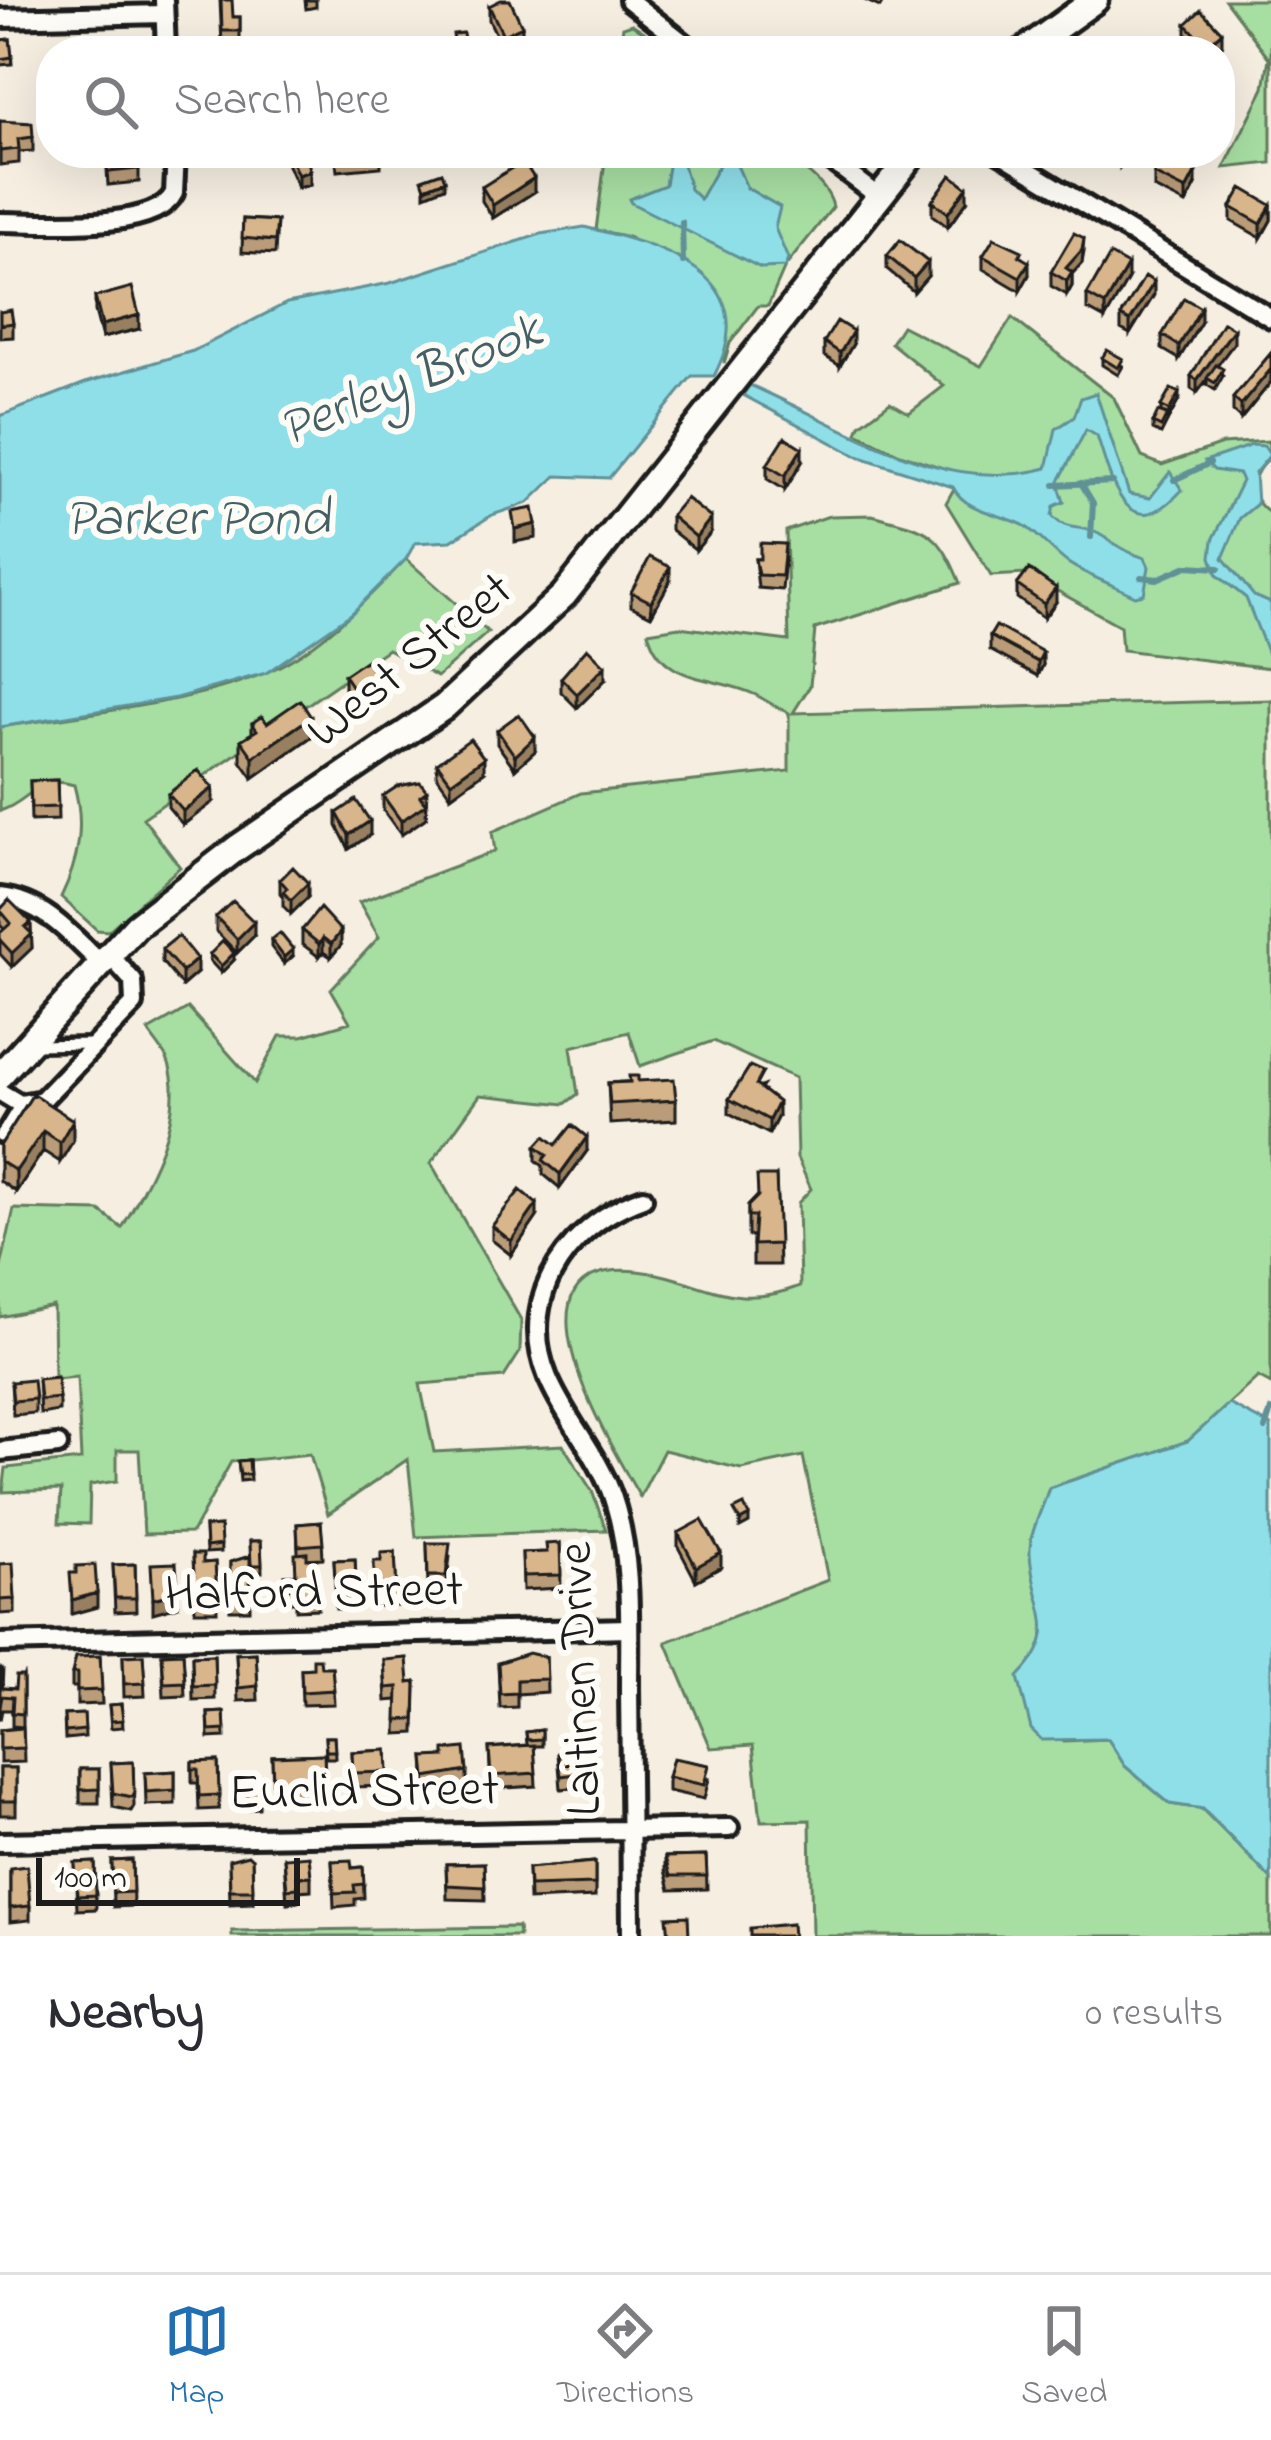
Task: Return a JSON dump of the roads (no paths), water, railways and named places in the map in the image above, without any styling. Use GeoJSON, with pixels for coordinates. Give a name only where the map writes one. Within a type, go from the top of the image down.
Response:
{"type":"FeatureCollection","features":[{"type":"Feature","properties":{"kind":"main road"},"geometry":{"type":"LineString","coordinates":[[1045,36],[1095,0]]}},
{"type":"Feature","properties":{"kind":"main road","name":"West Street"},"geometry":{"type":"LineString","coordinates":[[0,1075],[104,957],[212,866],[444,707],[517,643],[564,595],[902,168]]}},
{"type":"Feature","properties":{"kind":"street"},"geometry":{"type":"LineString","coordinates":[[628,0],[675,36]]}},
{"type":"Feature","properties":{"kind":"street"},"geometry":{"type":"LineString","coordinates":[[0,18],[163,7]]}},
{"type":"Feature","properties":{"kind":"street"},"geometry":{"type":"LineString","coordinates":[[0,221],[116,220],[156,211],[175,193],[176,168]]}},
{"type":"Feature","properties":{"kind":"street"},"geometry":{"type":"LineString","coordinates":[[841,168],[879,196]]}},
{"type":"Feature","properties":{"kind":"street"},"geometry":{"type":"LineString","coordinates":[[1025,168],[1271,318]]}},
{"type":"Feature","properties":{"kind":"street"},"geometry":{"type":"LineString","coordinates":[[0,897],[45,913],[133,980],[136,996],[49,1094],[20,1104],[0,1092]]}},
{"type":"Feature","properties":{"kind":"street","name":"Laitinen Drive"},"geometry":{"type":"LineString","coordinates":[[631,1936],[629,1628],[617,1511],[543,1369],[539,1314],[546,1286],[579,1238],[618,1207],[644,1198]]}},
{"type":"Feature","properties":{"kind":"street"},"geometry":{"type":"LineString","coordinates":[[0,1450],[58,1444]]}},
{"type":"Feature","properties":{"kind":"street","name":"Halford Street"},"geometry":{"type":"LineString","coordinates":[[0,1643],[629,1628]]}},
{"type":"Feature","properties":{"kind":"street","name":"Euclid Street"},"geometry":{"type":"LineString","coordinates":[[0,1842],[729,1828]]}},
{"type":"Feature","properties":{"kind":"lane"},"geometry":{"type":"LineString","coordinates":[[25,1044],[96,1043]]}},
{"type":"Feature","properties":{"kind":"lane"},"geometry":{"type":"LineString","coordinates":[[0,1136],[20,1104]]}},
{"type":"Feature","properties":{"kind":"water"},"geometry":{"type":"Polygon","coordinates":[[[668,168],[684,168],[690,189],[700,199],[717,168],[738,168],[747,188],[780,207],[775,228],[788,259],[785,267],[761,268],[629,199],[665,185],[668,168]]]}},
{"type":"Feature","properties":{"kind":"water","name":"Parker Pond"},"geometry":{"type":"Polygon","coordinates":[[[584,227],[644,244],[698,270],[716,289],[727,313],[727,341],[714,376],[692,376],[609,478],[556,476],[528,503],[492,515],[451,541],[415,543],[406,559],[351,614],[266,673],[176,698],[0,727],[0,416],[88,382],[193,351],[287,303],[390,283],[541,234],[584,227]]]}},
{"type":"Feature","properties":{"kind":"water"},"geometry":{"type":"Polygon","coordinates":[[[750,385],[894,452],[970,473],[1008,474],[1047,468],[1056,429],[1074,417],[1081,398],[1096,393],[1129,494],[1150,498],[1170,472],[1182,490],[1163,507],[1147,513],[1134,511],[1115,487],[1097,436],[1086,430],[1058,483],[1064,502],[1054,506],[1052,516],[1145,558],[1149,567],[1144,594],[1135,596],[1076,568],[1025,526],[975,507],[953,487],[857,456],[743,395],[750,385]]]}},
{"type":"Feature","properties":{"kind":"water"},"geometry":{"type":"Polygon","coordinates":[[[1252,445],[1264,446],[1270,455],[1255,473],[1257,504],[1240,518],[1223,558],[1254,596],[1271,603],[1271,662],[1246,598],[1217,575],[1211,557],[1213,540],[1242,481],[1239,474],[1214,470],[1205,461],[1252,445]]]}},
{"type":"Feature","properties":{"kind":"water"},"geometry":{"type":"Polygon","coordinates":[[[1229,1404],[1271,1426],[1271,1879],[1203,1809],[1170,1804],[1125,1766],[1108,1739],[1042,1740],[1031,1729],[1018,1677],[1032,1660],[1043,1631],[1030,1545],[1049,1488],[1188,1441],[1229,1404]]]}},
{"type":"Feature","properties":{"kind":"waterway"},"geometry":{"type":"LineString","coordinates":[[682,222],[683,262]]}},
{"type":"Feature","properties":{"kind":"waterway","name":"Perley Brook"},"geometry":{"type":"LineString","coordinates":[[1174,480],[1210,463]]}},
{"type":"Feature","properties":{"kind":"waterway"},"geometry":{"type":"LineString","coordinates":[[1055,485],[1113,482]]}},
{"type":"Feature","properties":{"kind":"waterway"},"geometry":{"type":"LineString","coordinates":[[1081,483],[1093,503],[1091,537]]}},
{"type":"Feature","properties":{"kind":"waterway"},"geometry":{"type":"LineString","coordinates":[[1141,577],[1157,579],[1187,566],[1219,568]]}},
{"type":"Feature","properties":{"kind":"waterway","name":"Perley Brook"},"geometry":{"type":"LineString","coordinates":[[1265,1429],[1271,1410]]}}]}
